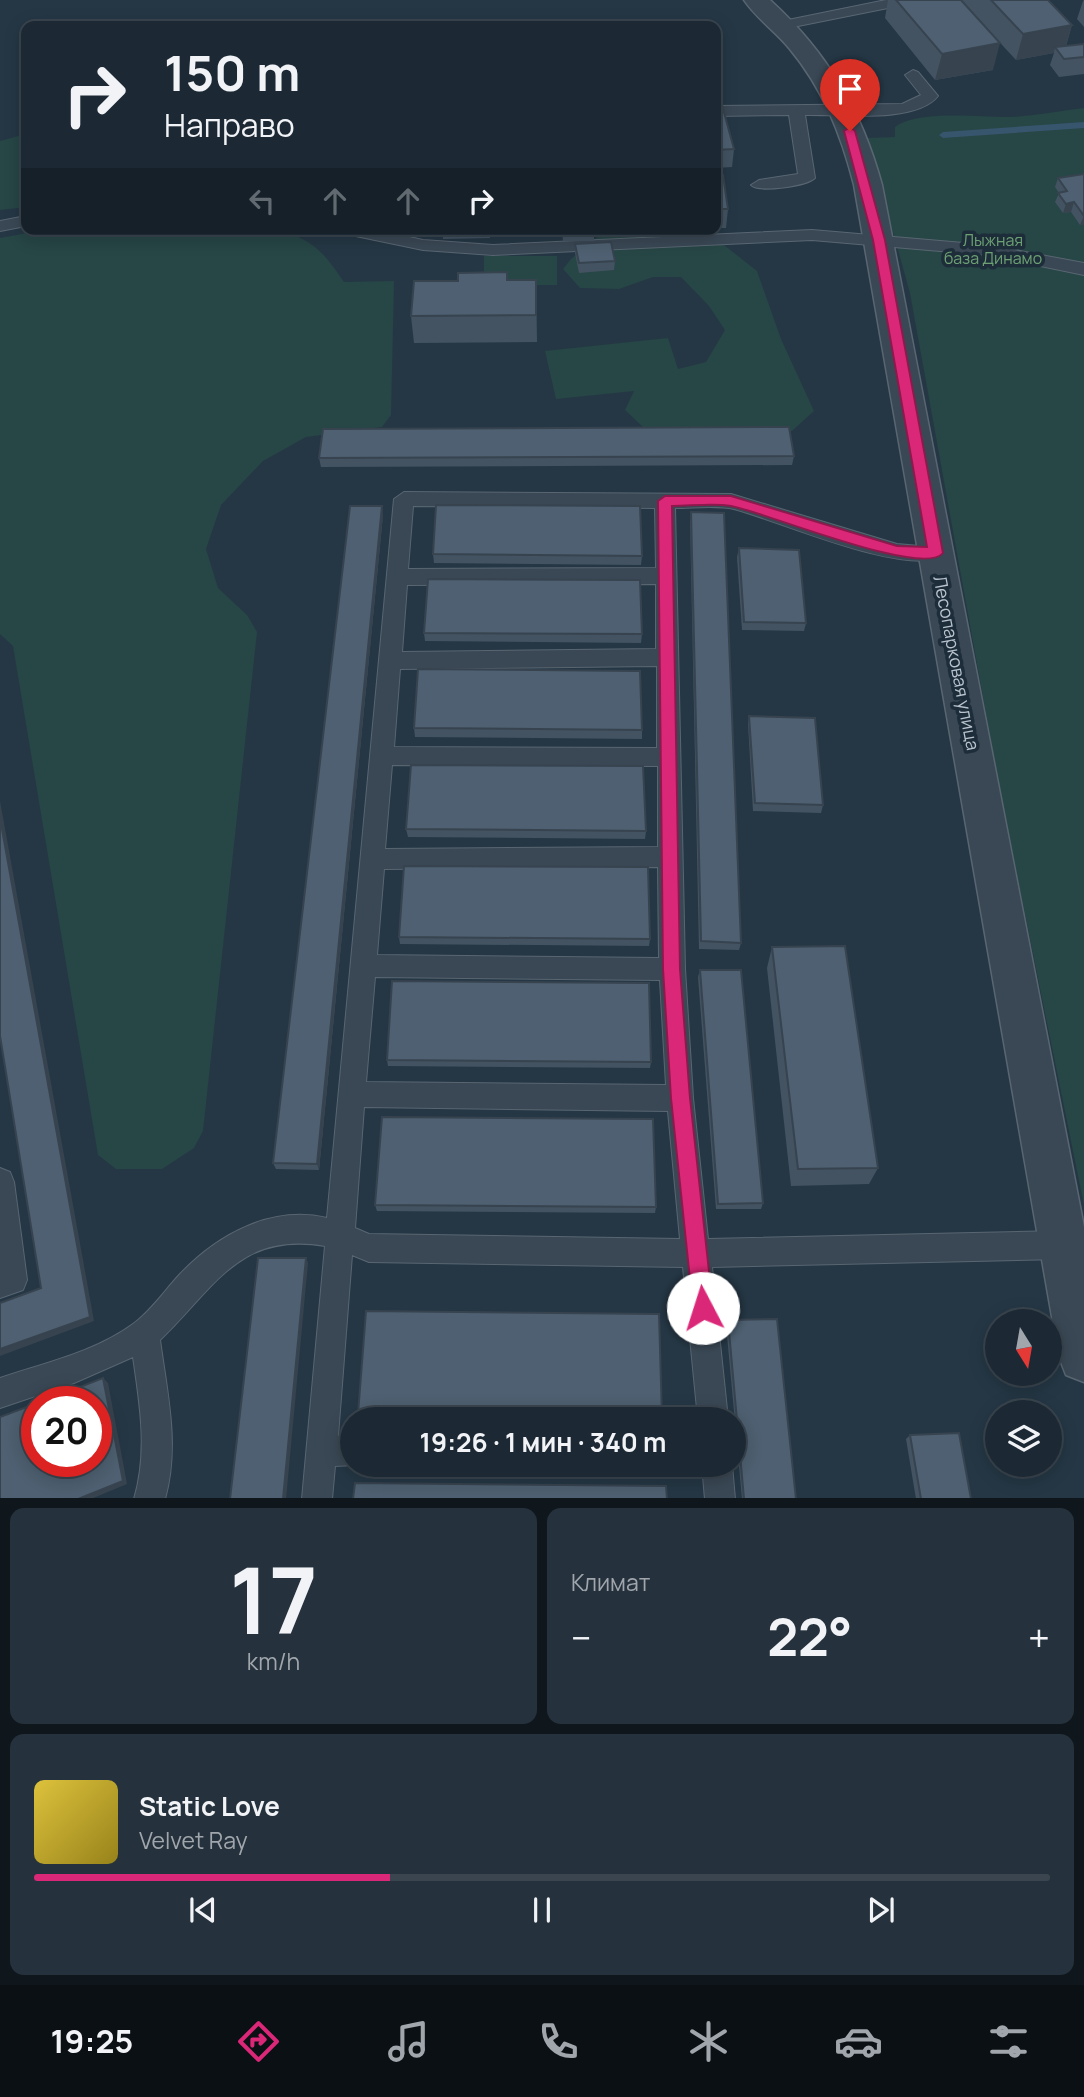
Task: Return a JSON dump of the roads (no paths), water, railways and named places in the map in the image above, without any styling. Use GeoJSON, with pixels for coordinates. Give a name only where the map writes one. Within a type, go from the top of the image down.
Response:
{"type":"FeatureCollection","features":[{"type":"Feature","properties":{"kind":"street","name":"Лесопарковая улица"},"geometry":{"type":"LineString","coordinates":[[756,0],[783,25],[821,71],[843,109],[879,240],[1084,1357]]}},
{"type":"Feature","properties":{"kind":"lane"},"geometry":{"type":"LineString","coordinates":[[783,25],[908,0]]}},
{"type":"Feature","properties":{"kind":"lane"},"geometry":{"type":"LineString","coordinates":[[721,111],[902,109],[921,104],[930,96],[912,75]]}},
{"type":"Feature","properties":{"kind":"lane"},"geometry":{"type":"LineString","coordinates":[[759,185],[807,178],[796,110]]}},
{"type":"Feature","properties":{"kind":"lane"},"geometry":{"type":"LineString","coordinates":[[0,226],[21,222]]}},
{"type":"Feature","properties":{"kind":"lane"},"geometry":{"type":"LineString","coordinates":[[376,235],[423,245],[493,250],[812,235],[987,250],[1084,269]]}},
{"type":"Feature","properties":{"kind":"lane"},"geometry":{"type":"LineString","coordinates":[[317,1498],[404,499],[731,501],[897,552],[936,553]]}},
{"type":"Feature","properties":{"kind":"lane"},"geometry":{"type":"LineString","coordinates":[[665,501],[672,969],[680,1098],[712,1407]]}},
{"type":"Feature","properties":{"kind":"lane"},"geometry":{"type":"LineString","coordinates":[[397,577],[666,576]]}},
{"type":"Feature","properties":{"kind":"lane"},"geometry":{"type":"LineString","coordinates":[[390,661],[667,657]]}},
{"type":"Feature","properties":{"kind":"lane"},"geometry":{"type":"LineString","coordinates":[[382,756],[668,757]]}},
{"type":"Feature","properties":{"kind":"lane"},"geometry":{"type":"LineString","coordinates":[[372,859],[670,858]]}},
{"type":"Feature","properties":{"kind":"lane"},"geometry":{"type":"LineString","coordinates":[[363,966],[672,969]]}},
{"type":"Feature","properties":{"kind":"lane"},"geometry":{"type":"LineString","coordinates":[[352,1094],[680,1098]]}},
{"type":"Feature","properties":{"kind":"lane"},"geometry":{"type":"LineString","coordinates":[[0,1182],[13,1280],[0,1284]]}},
{"type":"Feature","properties":{"kind":"lane"},"geometry":{"type":"LineString","coordinates":[[0,1393],[111,1352],[144,1333],[207,1268],[252,1235],[303,1227],[340,1234],[369,1248],[698,1253],[1062,1245]]}},
{"type":"Feature","properties":{"kind":"lane"},"geometry":{"type":"LineString","coordinates":[[144,1333],[154,1409],[157,1480],[149,1498]]}},
{"type":"Feature","properties":{"kind":"lane"},"geometry":{"type":"LineString","coordinates":[[321,1451],[340,1451]]}},
{"type":"Feature","properties":{"kind":"lane"},"geometry":{"type":"LineString","coordinates":[[718,1477],[720,1498]]}},
{"type":"Feature","properties":{"kind":"waterway"},"geometry":{"type":"LineString","coordinates":[[943,135],[1084,125]]}},
{"type":"Feature","properties":{"kind":"park label","name":"Лыжная база Динамо"},"geometry":{"type":"Point","coordinates":[993,249]}}]}
